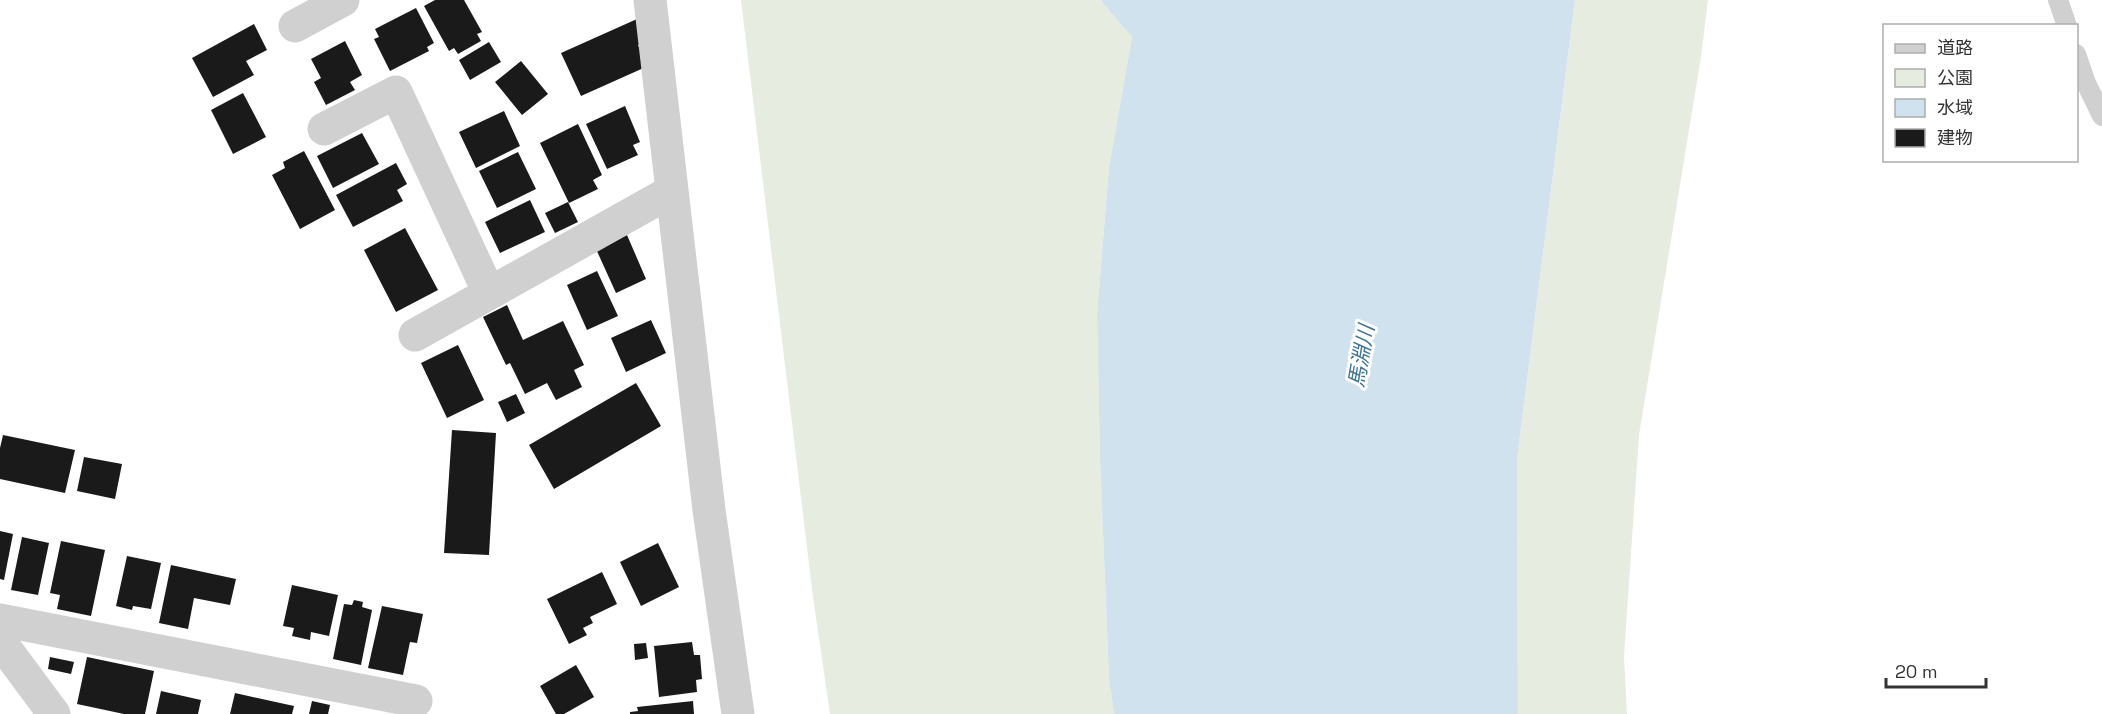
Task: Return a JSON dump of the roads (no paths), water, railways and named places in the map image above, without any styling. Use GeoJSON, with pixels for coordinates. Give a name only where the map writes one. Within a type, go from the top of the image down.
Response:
{"type":"FeatureCollection","features":[{"type":"Feature","properties":{"kind":"street"},"geometry":{"type":"LineString","coordinates":[[295,26],[343,0]]}},
{"type":"Feature","properties":{"kind":"street"},"geometry":{"type":"LineString","coordinates":[[650,0],[709,510],[738,714]]}},
{"type":"Feature","properties":{"kind":"street"},"geometry":{"type":"LineString","coordinates":[[324,129],[396,92],[489,293]]}},
{"type":"Feature","properties":{"kind":"street"},"geometry":{"type":"LineString","coordinates":[[415,335],[672,191]]}},
{"type":"Feature","properties":{"kind":"street"},"geometry":{"type":"LineString","coordinates":[[0,620],[416,701]]}},
{"type":"Feature","properties":{"kind":"street"},"geometry":{"type":"LineString","coordinates":[[0,641],[54,714]]}},
{"type":"Feature","properties":{"kind":"lane"},"geometry":{"type":"LineString","coordinates":[[2058,0],[2066,24]]}},
{"type":"Feature","properties":{"kind":"lane"},"geometry":{"type":"LineString","coordinates":[[2078,60],[2102,116]]}},
{"type":"Feature","properties":{"kind":"water","name":"馬淵川"},"geometry":{"type":"Polygon","coordinates":[[[1102,0],[1575,0],[1517,459],[1518,714],[1114,714],[1109,679],[1097,314],[1109,167],[1132,37],[1102,0]]]}}]}
